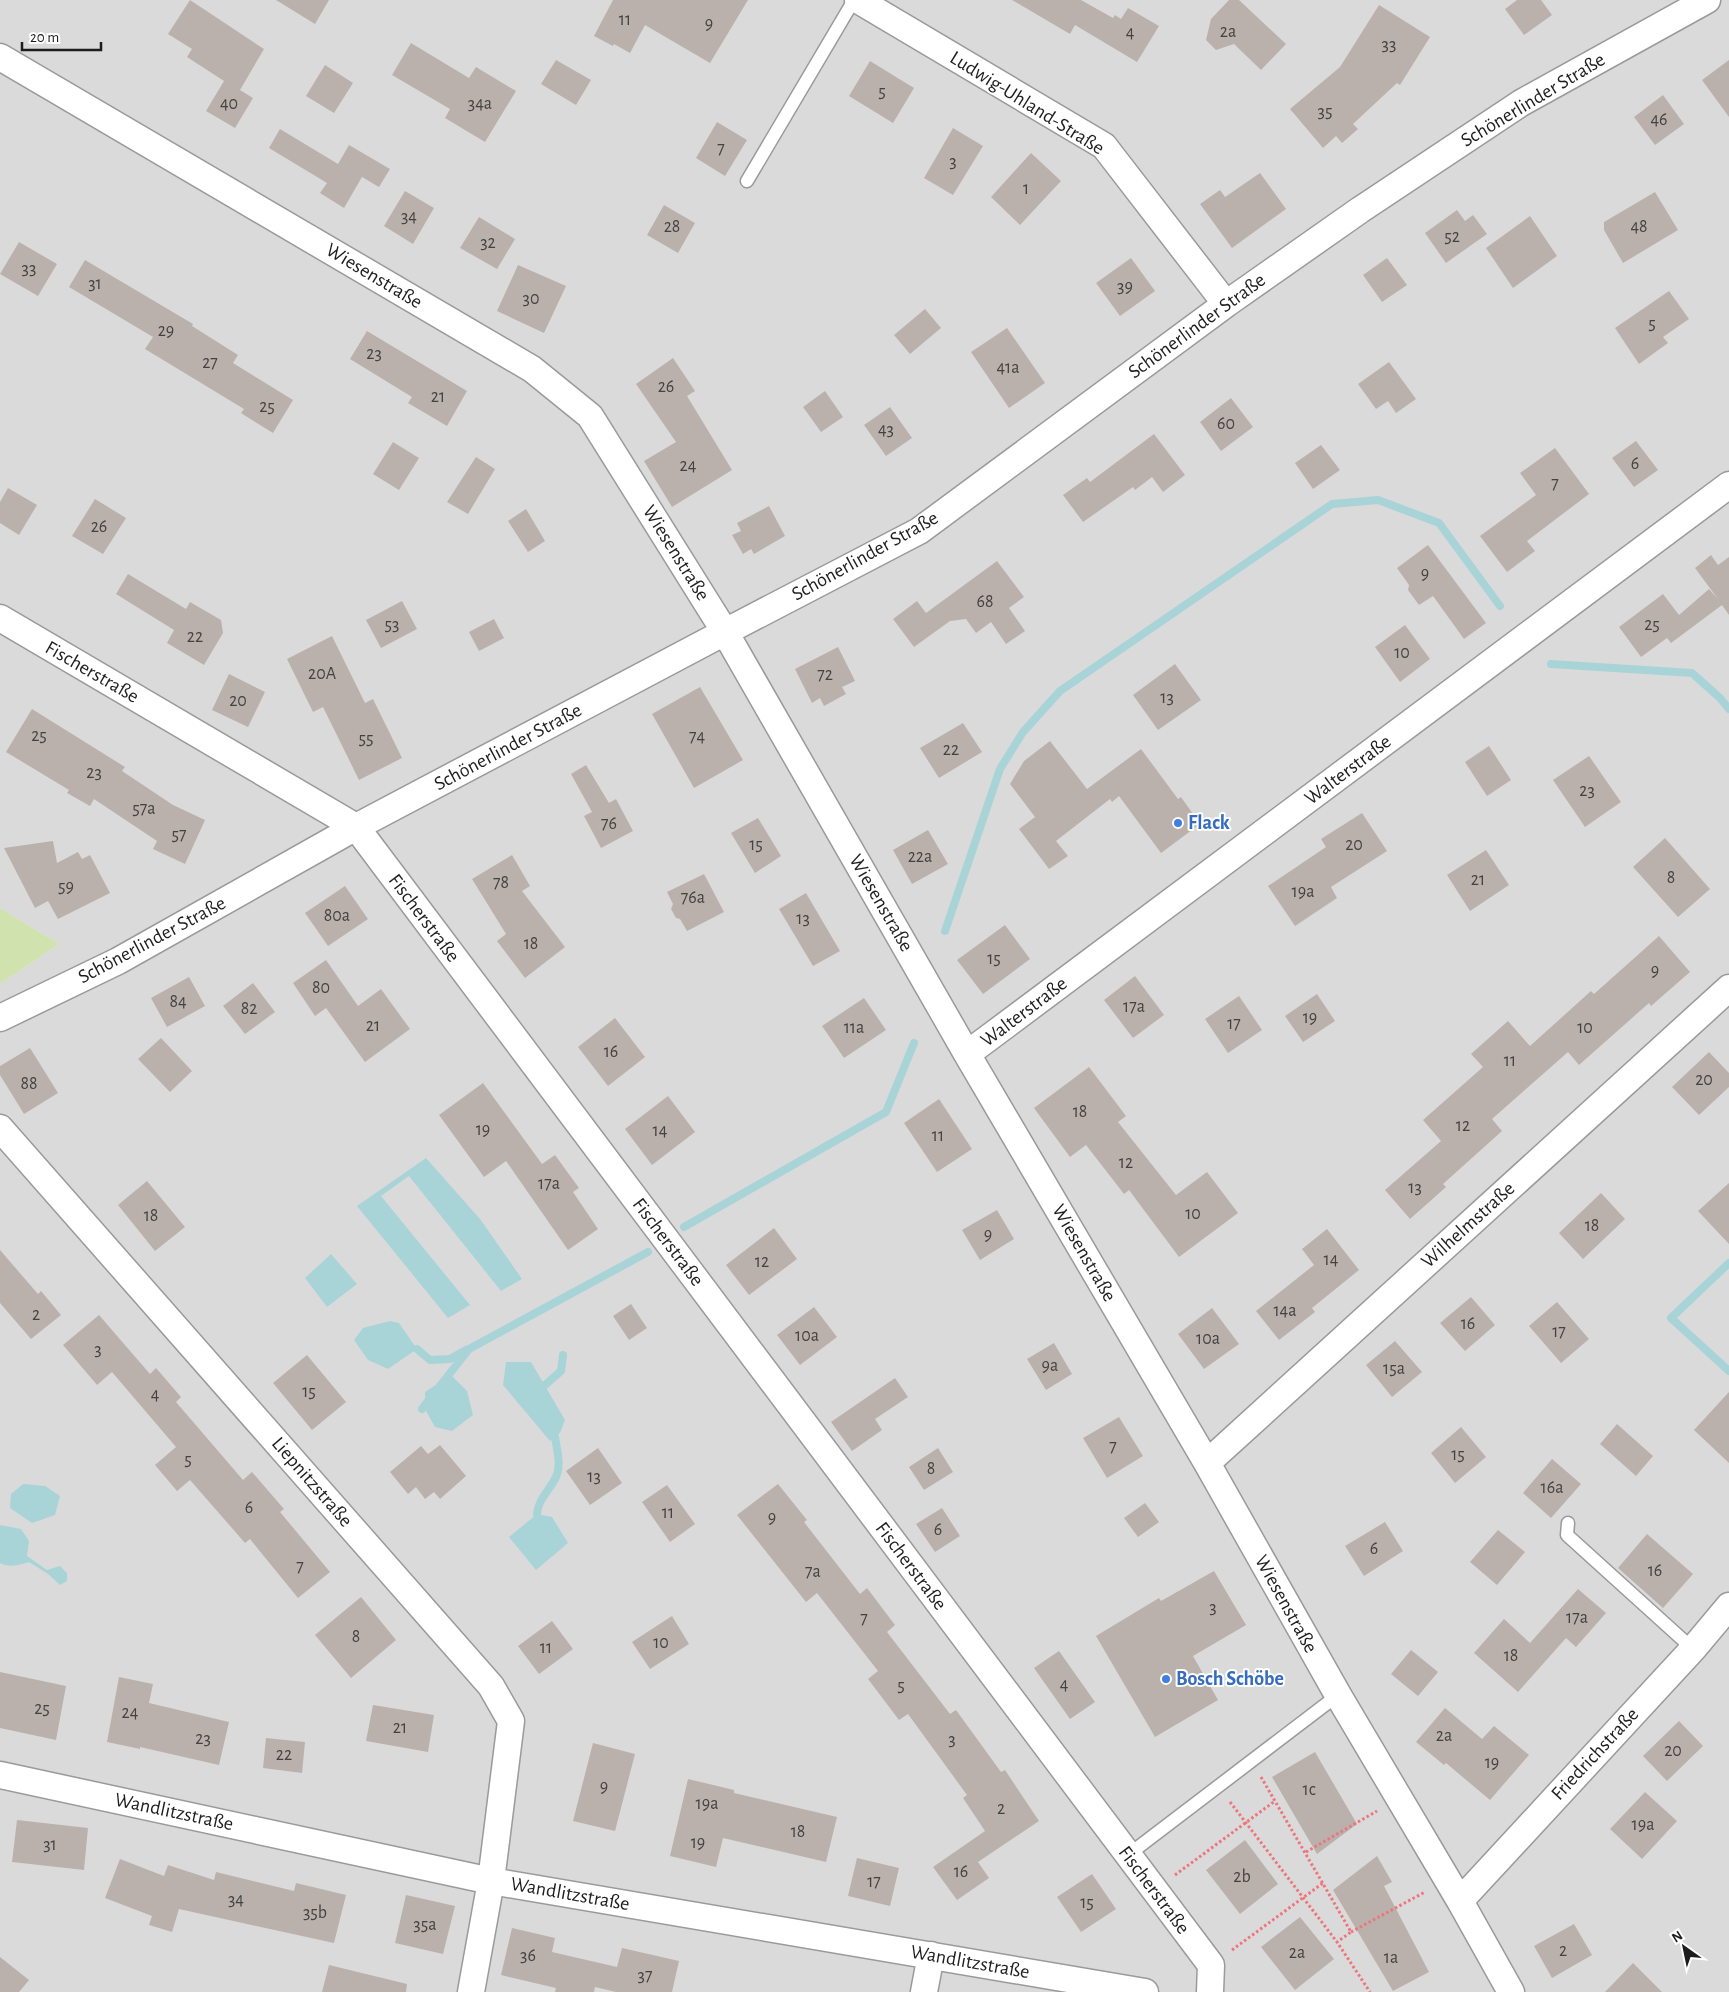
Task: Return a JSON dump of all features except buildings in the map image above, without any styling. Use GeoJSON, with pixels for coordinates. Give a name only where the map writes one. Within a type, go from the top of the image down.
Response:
{"type":"FeatureCollection","features":[{"type":"Feature","properties":{"kind":"street","name":"Ludwig-Uhland-Straße"},"geometry":{"type":"LineString","coordinates":[[856,0],[1104,146],[1226,304]]}},
{"type":"Feature","properties":{"kind":"street","name":"Schönerlinder Straße"},"geometry":{"type":"LineString","coordinates":[[0,1018],[118,961],[356,827],[919,531],[1226,304],[1360,210],[1522,103],[1707,0]]}},
{"type":"Feature","properties":{"kind":"street","name":"Wiesenstraße"},"geometry":{"type":"LineString","coordinates":[[0,57],[532,369],[590,416],[725,632],[1511,1992]]}},
{"type":"Feature","properties":{"kind":"street","name":"Walterstraße"},"geometry":{"type":"LineString","coordinates":[[968,1054],[1729,485]]}},
{"type":"Feature","properties":{"kind":"street","name":"Fischerstraße"},"geometry":{"type":"LineString","coordinates":[[0,618],[356,827],[1211,1965]]}},
{"type":"Feature","properties":{"kind":"street","name":"Wilhelmstraße"},"geometry":{"type":"LineString","coordinates":[[1207,1463],[1729,988]]}},
{"type":"Feature","properties":{"kind":"street","name":"Liepnitzstraße"},"geometry":{"type":"LineString","coordinates":[[0,1128],[491,1686],[511,1721],[491,1881],[471,1992]]}},
{"type":"Feature","properties":{"kind":"street","name":"Friedrichstraße"},"geometry":{"type":"LineString","coordinates":[[1454,1891],[1693,1649],[1729,1606]]}},
{"type":"Feature","properties":{"kind":"street","name":"Wandlitzstraße"},"geometry":{"type":"LineString","coordinates":[[0,1775],[491,1881],[1145,1992]]}},
{"type":"Feature","properties":{"kind":"street"},"geometry":{"type":"LineString","coordinates":[[924,1992],[931,1955]]}},
{"type":"Feature","properties":{"kind":"street"},"geometry":{"type":"LineString","coordinates":[[1210,1992],[1211,1965]]}},
{"type":"Feature","properties":{"kind":"lane"},"geometry":{"type":"LineString","coordinates":[[747,181],[856,0]]}},
{"type":"Feature","properties":{"kind":"lane"},"geometry":{"type":"LineString","coordinates":[[1568,1523],[1567,1535],[1693,1649]]}},
{"type":"Feature","properties":{"kind":"lane"},"geometry":{"type":"LineString","coordinates":[[1128,1855],[1338,1695]]}},
{"type":"Feature","properties":{"kind":"path"},"geometry":{"type":"LineString","coordinates":[[1252,1761],[1351,1932]]}},
{"type":"Feature","properties":{"kind":"path"},"geometry":{"type":"LineString","coordinates":[[1218,1787],[1337,1942],[1370,1992]]}},
{"type":"Feature","properties":{"kind":"path"},"geometry":{"type":"LineString","coordinates":[[1306,1852],[1399,1799]]}},
{"type":"Feature","properties":{"kind":"path"},"geometry":{"type":"LineString","coordinates":[[1154,1890],[1275,1801]]}},
{"type":"Feature","properties":{"kind":"path"},"geometry":{"type":"LineString","coordinates":[[1211,1965],[1323,1883]]}},
{"type":"Feature","properties":{"kind":"path"},"geometry":{"type":"LineString","coordinates":[[1337,1942],[1351,1932],[1454,1891]]}},
{"type":"Feature","properties":{"kind":"shaded area"},"geometry":{"type":"Polygon","coordinates":[[[0,0],[1729,0],[1729,1992],[0,1992],[0,984],[59,944],[0,908],[0,0]]]}},
{"type":"Feature","properties":{"kind":"green space"},"geometry":{"type":"Polygon","coordinates":[[[0,908],[59,944],[0,984],[0,908]]]}},
{"type":"Feature","properties":{"kind":"water"},"geometry":{"type":"Polygon","coordinates":[[[426,1158],[480,1219],[522,1279],[501,1291],[409,1176],[381,1196],[470,1305],[448,1318],[357,1206],[426,1158]]]}},
{"type":"Feature","properties":{"kind":"water"},"geometry":{"type":"Polygon","coordinates":[[[331,1254],[357,1284],[327,1307],[305,1278],[331,1254]]]}},
{"type":"Feature","properties":{"kind":"water"},"geometry":{"type":"Polygon","coordinates":[[[390,1321],[399,1323],[417,1349],[388,1369],[368,1360],[354,1340],[363,1328],[390,1321]]]}},
{"type":"Feature","properties":{"kind":"water"},"geometry":{"type":"Polygon","coordinates":[[[506,1362],[531,1362],[565,1420],[560,1433],[550,1441],[503,1385],[506,1362]]]}},
{"type":"Feature","properties":{"kind":"water"},"geometry":{"type":"Polygon","coordinates":[[[451,1375],[467,1391],[473,1415],[452,1431],[435,1427],[426,1411],[425,1392],[451,1375]]]}},
{"type":"Feature","properties":{"kind":"water"},"geometry":{"type":"Polygon","coordinates":[[[23,1484],[45,1486],[60,1496],[55,1515],[32,1523],[10,1508],[11,1494],[23,1484]]]}},
{"type":"Feature","properties":{"kind":"water"},"geometry":{"type":"Polygon","coordinates":[[[537,1514],[552,1517],[568,1543],[536,1570],[509,1537],[537,1514]]]}},
{"type":"Feature","properties":{"kind":"water"},"geometry":{"type":"Polygon","coordinates":[[[0,1525],[21,1529],[29,1541],[27,1556],[47,1570],[60,1566],[67,1573],[67,1581],[60,1585],[48,1574],[29,1562],[11,1566],[0,1563],[0,1525]]]}},
{"type":"Feature","properties":{"kind":"waterway"},"geometry":{"type":"LineString","coordinates":[[945,931],[1000,769],[1023,732],[1060,691],[1332,504],[1378,500],[1439,523],[1500,606]]}},
{"type":"Feature","properties":{"kind":"waterway"},"geometry":{"type":"LineString","coordinates":[[1551,664],[1692,673],[1720,698],[1729,709]]}},
{"type":"Feature","properties":{"kind":"waterway"},"geometry":{"type":"LineString","coordinates":[[684,1227],[886,1112],[914,1043]]}},
{"type":"Feature","properties":{"kind":"waterway"},"geometry":{"type":"LineString","coordinates":[[440,1386],[469,1349],[648,1252]]}},
{"type":"Feature","properties":{"kind":"waterway"},"geometry":{"type":"LineString","coordinates":[[1729,1263],[1671,1318],[1729,1371]]}},
{"type":"Feature","properties":{"kind":"waterway"},"geometry":{"type":"LineString","coordinates":[[417,1349],[430,1360],[450,1359],[466,1350]]}},
{"type":"Feature","properties":{"kind":"waterway"},"geometry":{"type":"LineString","coordinates":[[545,1385],[561,1371],[563,1355]]}},
{"type":"Feature","properties":{"kind":"waterway"},"geometry":{"type":"LineString","coordinates":[[422,1409],[431,1397]]}},
{"type":"Feature","properties":{"kind":"waterway"},"geometry":{"type":"LineString","coordinates":[[537,1514],[541,1500],[557,1474],[558,1458],[555,1437]]}},
{"type":"Feature","properties":{"kind":"place","name":"Flack"},"geometry":{"type":"Point","coordinates":[1178,823]}},
{"type":"Feature","properties":{"kind":"place","name":"Bosch Schöbe"},"geometry":{"type":"Point","coordinates":[1166,1679]}}]}
